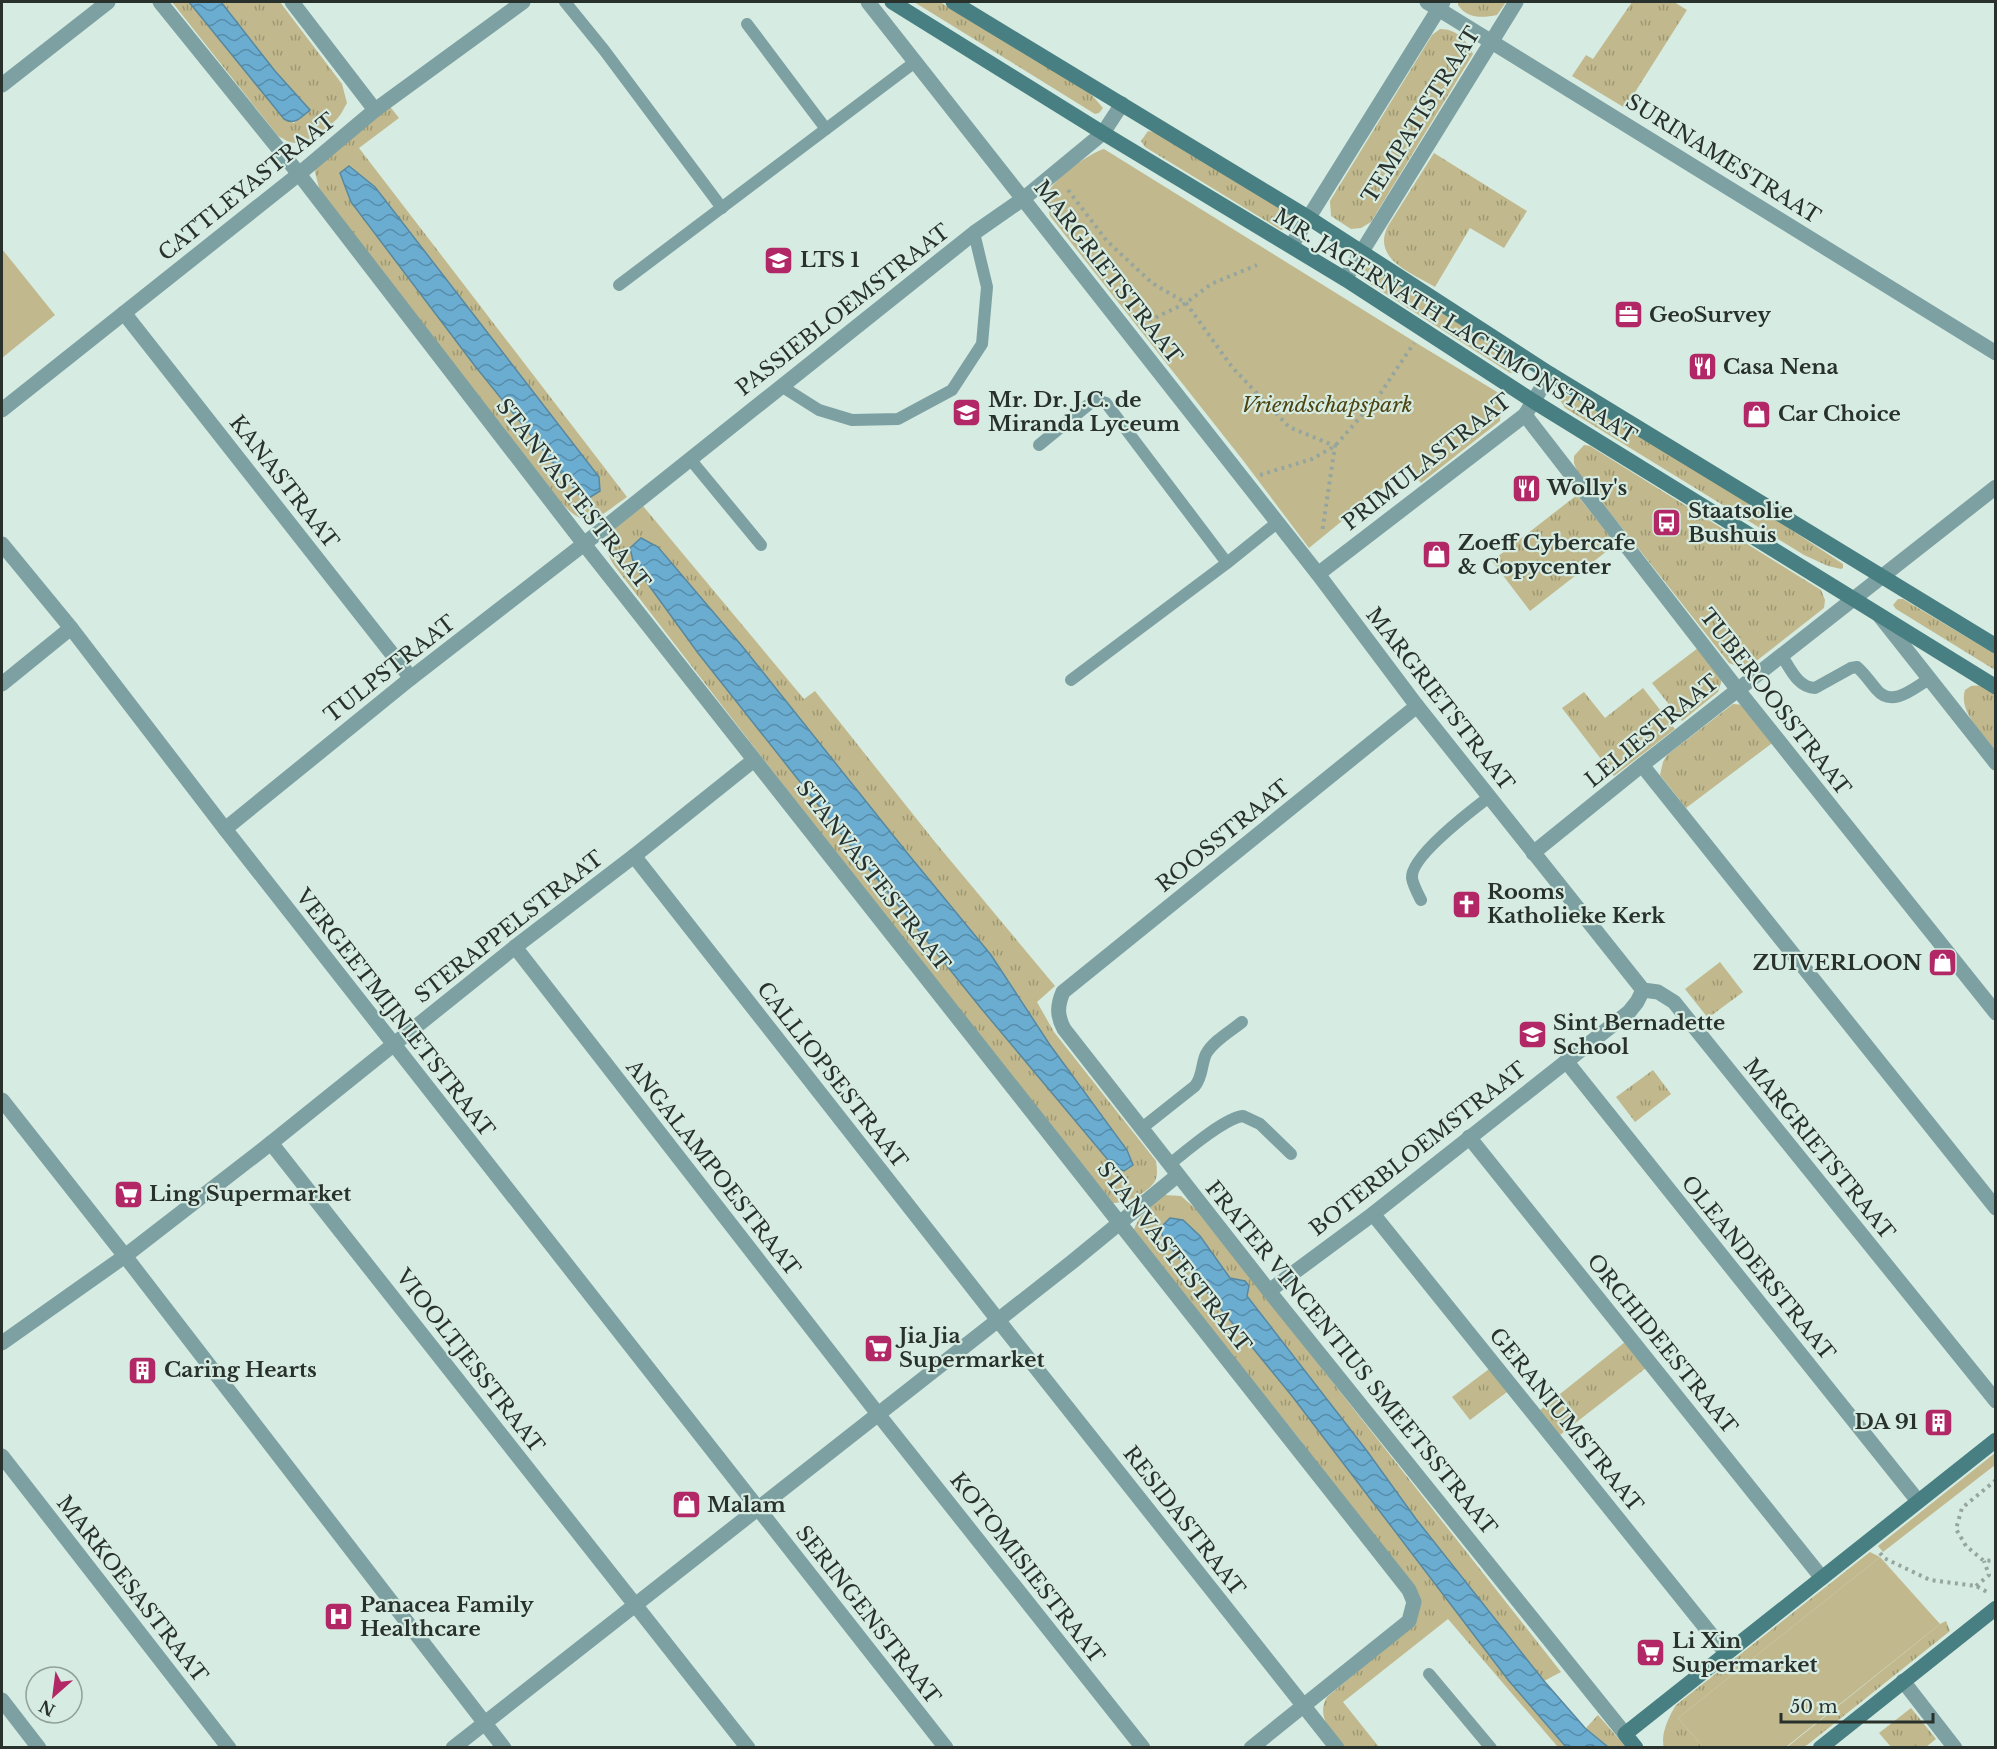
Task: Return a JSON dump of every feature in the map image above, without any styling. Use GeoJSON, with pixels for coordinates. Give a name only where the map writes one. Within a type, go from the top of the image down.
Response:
{"type":"FeatureCollection","features":[{"type":"Feature","properties":{"kind":"main road","name":"MR. JAGERNATH LACHMONSTRAAT"},"geometry":{"type":"LineString","coordinates":[[892,2],[1102,133],[1345,279],[1533,401],[1995,687]]}},
{"type":"Feature","properties":{"kind":"main road","name":"MR. JAGERNATH LACHMONSTRAAT"},"geometry":{"type":"LineString","coordinates":[[953,2],[1310,218],[1550,374],[1995,646]]}},
{"type":"Feature","properties":{"kind":"main road"},"geometry":{"type":"LineString","coordinates":[[1636,1748],[1625,1734],[1995,1440]]}},
{"type":"Feature","properties":{"kind":"main road"},"geometry":{"type":"LineString","coordinates":[[1820,1748],[1995,1608]]}},
{"type":"Feature","properties":{"kind":"street"},"geometry":{"type":"LineString","coordinates":[[2,85],[108,2]]}},
{"type":"Feature","properties":{"kind":"street","name":"STANVASTESTRAAT"},"geometry":{"type":"LineString","coordinates":[[160,2],[299,174],[584,544],[1409,1590],[1414,1602],[1409,1621],[1251,1748]]}},
{"type":"Feature","properties":{"kind":"street"},"geometry":{"type":"LineString","coordinates":[[292,2],[375,110]]}},
{"type":"Feature","properties":{"kind":"street","name":"CATTLEYASTRAAT"},"geometry":{"type":"LineString","coordinates":[[2,410],[299,174],[375,110],[523,2]]}},
{"type":"Feature","properties":{"kind":"street","name":"MARGRIETSTRAAT"},"geometry":{"type":"LineString","coordinates":[[868,2],[1278,522],[1417,706],[1533,854],[1643,990],[1658,992],[1674,1002],[1995,1401]]}},
{"type":"Feature","properties":{"kind":"street","name":"TEMPATISTRAAT"},"geometry":{"type":"LineString","coordinates":[[1345,279],[1516,2]]}},
{"type":"Feature","properties":{"kind":"street","name":"TEMPATISTRAAT"},"geometry":{"type":"LineString","coordinates":[[1291,246],[1310,218],[1437,4]]}},
{"type":"Feature","properties":{"kind":"street","name":"SURINAMESTRAAT"},"geometry":{"type":"LineString","coordinates":[[1437,4],[1492,41],[1995,353]]}},
{"type":"Feature","properties":{"kind":"street","name":"PASSIEBLOEMSTRAAT"},"geometry":{"type":"LineString","coordinates":[[584,544],[974,233],[1023,199],[1102,133],[1122,104]]}},
{"type":"Feature","properties":{"kind":"street","name":"KANASTRAAT"},"geometry":{"type":"LineString","coordinates":[[124,313],[411,678]]}},
{"type":"Feature","properties":{"kind":"street","name":"PRIMULASTRAAT"},"geometry":{"type":"LineString","coordinates":[[1318,574],[1525,415],[1550,374]]}},
{"type":"Feature","properties":{"kind":"street","name":"TUBEROOSSTRAAT"},"geometry":{"type":"LineString","coordinates":[[1525,415],[1738,690],[1995,1013]]}},
{"type":"Feature","properties":{"kind":"street","name":"LELIESTRAAT"},"geometry":{"type":"LineString","coordinates":[[1533,854],[1642,765],[1995,488]]}},
{"type":"Feature","properties":{"kind":"street","name":"VERGEETMIJNIETSTRAAT"},"geometry":{"type":"LineString","coordinates":[[2,544],[71,628],[225,829],[757,1508]]}},
{"type":"Feature","properties":{"kind":"street","name":"TULPSTRAAT"},"geometry":{"type":"LineString","coordinates":[[225,829],[411,678],[584,544]]}},
{"type":"Feature","properties":{"kind":"street"},"geometry":{"type":"LineString","coordinates":[[1879,615],[1995,764]]}},
{"type":"Feature","properties":{"kind":"street"},"geometry":{"type":"LineString","coordinates":[[2,684],[71,628]]}},
{"type":"Feature","properties":{"kind":"street","name":"ROOSSTRAAT"},"geometry":{"type":"LineString","coordinates":[[1059,1001],[1063,992],[1077,980],[1417,706]]}},
{"type":"Feature","properties":{"kind":"street","name":"STERAPPELSTRAAT"},"geometry":{"type":"LineString","coordinates":[[2,1343],[125,1256],[271,1143],[515,947],[754,760]]}},
{"type":"Feature","properties":{"kind":"street"},"geometry":{"type":"LineString","coordinates":[[1642,765],[1995,1208]]}},
{"type":"Feature","properties":{"kind":"street","name":"CALLIOPSESTRAAT"},"geometry":{"type":"LineString","coordinates":[[634,856],[998,1320]]}},
{"type":"Feature","properties":{"kind":"street","name":"ANGALAMPOESTRAAT"},"geometry":{"type":"LineString","coordinates":[[515,947],[878,1414]]}},
{"type":"Feature","properties":{"kind":"street","name":"BOTERBLOEMSTRAAT"},"geometry":{"type":"LineString","coordinates":[[1269,1291],[1372,1214],[1629,1012],[1643,990]]}},
{"type":"Feature","properties":{"kind":"street","name":"FRATER VINCENTIUS SMEETSSTRAAT"},"geometry":{"type":"LineString","coordinates":[[1059,1001],[1060,1020],[1064,1029],[1269,1291],[1625,1734]]}},
{"type":"Feature","properties":{"kind":"street","name":"OLEANDERSTRAAT"},"geometry":{"type":"LineString","coordinates":[[1566,1061],[1918,1501]]}},
{"type":"Feature","properties":{"kind":"street"},"geometry":{"type":"LineString","coordinates":[[2,1100],[504,1748]]}},
{"type":"Feature","properties":{"kind":"street","name":"ORCHIDEESTRAAT"},"geometry":{"type":"LineString","coordinates":[[1469,1137],[1822,1578]]}},
{"type":"Feature","properties":{"kind":"street","name":"VIOOLTJESSTRAAT"},"geometry":{"type":"LineString","coordinates":[[271,1143],[748,1748]]}},
{"type":"Feature","properties":{"kind":"street"},"geometry":{"type":"LineString","coordinates":[[453,1748],[1120,1223],[1174,1169]]}},
{"type":"Feature","properties":{"kind":"street","name":"GERANIUMSTRAAT"},"geometry":{"type":"LineString","coordinates":[[1372,1214],[1726,1653]]}},
{"type":"Feature","properties":{"kind":"street","name":"RESIDASTRAAT"},"geometry":{"type":"LineString","coordinates":[[998,1320],[1337,1748]]}},
{"type":"Feature","properties":{"kind":"street","name":"KOTOMISIESTRAAT"},"geometry":{"type":"LineString","coordinates":[[878,1414],[1143,1748]]}},
{"type":"Feature","properties":{"kind":"street","name":"MARKOESASTRAAT"},"geometry":{"type":"LineString","coordinates":[[2,1456],[229,1748]]}},
{"type":"Feature","properties":{"kind":"street","name":"SERINGENSTRAAT"},"geometry":{"type":"LineString","coordinates":[[757,1508],[946,1748]]}},
{"type":"Feature","properties":{"kind":"street"},"geometry":{"type":"LineString","coordinates":[[1903,1681],[1955,1748]]}},
{"type":"Feature","properties":{"kind":"street"},"geometry":{"type":"LineString","coordinates":[[2,1700],[39,1748]]}},
{"type":"Feature","properties":{"kind":"lane"},"geometry":{"type":"LineString","coordinates":[[565,2],[604,50],[722,208]]}},
{"type":"Feature","properties":{"kind":"lane"},"geometry":{"type":"LineString","coordinates":[[747,24],[826,129]]}},
{"type":"Feature","properties":{"kind":"lane"},"geometry":{"type":"LineString","coordinates":[[619,285],[915,62]]}},
{"type":"Feature","properties":{"kind":"lane"},"geometry":{"type":"LineString","coordinates":[[781,386],[819,410],[852,420],[898,419],[952,390],[982,344],[987,287],[974,233]]}},
{"type":"Feature","properties":{"kind":"lane"},"geometry":{"type":"LineString","coordinates":[[1039,445],[1096,400],[1106,404],[1227,563]]}},
{"type":"Feature","properties":{"kind":"lane"},"geometry":{"type":"LineString","coordinates":[[690,459],[760,545]]}},
{"type":"Feature","properties":{"kind":"lane"},"geometry":{"type":"LineString","coordinates":[[1071,680],[1278,522]]}},
{"type":"Feature","properties":{"kind":"lane"},"geometry":{"type":"LineString","coordinates":[[1782,656],[1797,680],[1809,688],[1815,688],[1857,667],[1881,695],[1888,698],[1899,697],[1929,679]]}},
{"type":"Feature","properties":{"kind":"lane"},"geometry":{"type":"LineString","coordinates":[[1421,900],[1412,879],[1416,864],[1468,813],[1489,797]]}},
{"type":"Feature","properties":{"kind":"lane"},"geometry":{"type":"LineString","coordinates":[[1142,1128],[1195,1086],[1201,1079],[1206,1056],[1213,1045],[1242,1022]]}},
{"type":"Feature","properties":{"kind":"lane"},"geometry":{"type":"LineString","coordinates":[[1174,1169],[1196,1143],[1233,1119],[1243,1116],[1260,1124],[1291,1154]]}},
{"type":"Feature","properties":{"kind":"lane"},"geometry":{"type":"LineString","coordinates":[[1429,1674],[1491,1748]]}},
{"type":"Feature","properties":{"kind":"path"},"geometry":{"type":"LineString","coordinates":[[1068,190],[1107,241],[1152,283],[1186,303],[1232,367],[1289,427],[1335,446]]}},
{"type":"Feature","properties":{"kind":"path"},"geometry":{"type":"LineString","coordinates":[[1142,324],[1186,303],[1211,284],[1257,265]]}},
{"type":"Feature","properties":{"kind":"path"},"geometry":{"type":"LineString","coordinates":[[1245,480],[1312,459],[1335,446],[1378,397],[1423,329]]}},
{"type":"Feature","properties":{"kind":"path"},"geometry":{"type":"LineString","coordinates":[[1322,533],[1335,446]]}},
{"type":"Feature","properties":{"kind":"path"},"geometry":{"type":"LineString","coordinates":[[1976,1586],[1989,1575],[1984,1561],[1966,1546],[1956,1529],[1962,1508],[1995,1480]]}},
{"type":"Feature","properties":{"kind":"path"},"geometry":{"type":"LineString","coordinates":[[1871,1540],[1884,1558],[1929,1580],[1976,1586],[1995,1596]]}},
{"type":"Feature","properties":{"kind":"path"},"geometry":{"type":"LineString","coordinates":[[1984,1561],[1995,1560]]}},
{"type":"Feature","properties":{"kind":"green space"},"geometry":{"type":"Polygon","coordinates":[[[172,2],[189,2],[284,119],[294,123],[309,109],[275,71],[221,2],[280,2],[342,84],[347,103],[340,116],[312,138],[301,142],[291,142],[278,136],[172,2]]]}},
{"type":"Feature","properties":{"kind":"green space"},"geometry":{"type":"Polygon","coordinates":[[[914,2],[940,2],[1090,93],[1103,108],[1095,114],[914,2]]]}},
{"type":"Feature","properties":{"kind":"green space"},"geometry":{"type":"Polygon","coordinates":[[[1458,2],[1506,2],[1497,15],[1481,17],[1466,13],[1458,2]]]}},
{"type":"Feature","properties":{"kind":"green space"},"geometry":{"type":"Polygon","coordinates":[[[1632,2],[1674,2],[1687,10],[1625,108],[1572,76],[1586,55],[1593,59],[1632,2]]]}},
{"type":"Feature","properties":{"kind":"green space"},"geometry":{"type":"Polygon","coordinates":[[[1440,29],[1446,29],[1460,36],[1473,54],[1371,222],[1361,228],[1351,229],[1331,216],[1330,201],[1432,35],[1440,29]]]}},
{"type":"Feature","properties":{"kind":"green space"},"geometry":{"type":"Polygon","coordinates":[[[388,104],[399,118],[359,148],[627,497],[601,515],[586,519],[578,517],[560,501],[320,192],[315,172],[318,159],[388,104]],[[349,167],[340,173],[351,202],[475,366],[584,500],[600,491],[599,477],[375,187],[349,167]]]}},
{"type":"Feature","properties":{"kind":"green space"},"geometry":{"type":"Polygon","coordinates":[[[1148,131],[1154,132],[1292,214],[1295,219],[1291,227],[1281,230],[1145,147],[1141,141],[1148,131]]]}},
{"type":"Feature","properties":{"kind":"green space","name":"Vriendschapspark"},"geometry":{"type":"Polygon","coordinates":[[[1104,149],[1502,395],[1500,421],[1421,483],[1408,467],[1309,548],[1242,459],[1050,216],[1049,192],[1057,180],[1090,155],[1104,149]]]}},
{"type":"Feature","properties":{"kind":"green space"},"geometry":{"type":"Polygon","coordinates":[[[1434,153],[1527,211],[1504,248],[1470,228],[1435,287],[1396,264],[1389,256],[1384,238],[1388,226],[1434,153]]]}},
{"type":"Feature","properties":{"kind":"green space"},"geometry":{"type":"Polygon","coordinates":[[[2,249],[55,315],[2,358],[2,249]]]}},
{"type":"Feature","properties":{"kind":"green space"},"geometry":{"type":"Polygon","coordinates":[[[1368,266],[1374,267],[1523,364],[1524,369],[1521,373],[1510,373],[1364,280],[1361,272],[1368,266]]]}},
{"type":"Feature","properties":{"kind":"green space"},"geometry":{"type":"Polygon","coordinates":[[[1564,395],[1574,397],[1769,515],[1843,564],[1843,568],[1828,566],[1804,555],[1565,408],[1560,400],[1564,395]]]}},
{"type":"Feature","properties":{"kind":"green space"},"geometry":{"type":"Polygon","coordinates":[[[1584,445],[1590,446],[1821,590],[1825,600],[1824,608],[1750,666],[1740,667],[1729,663],[1577,471],[1574,456],[1584,445]]]}},
{"type":"Feature","properties":{"kind":"green space"},"geometry":{"type":"Polygon","coordinates":[[[1577,495],[1616,544],[1530,611],[1492,561],[1577,495]]]}},
{"type":"Feature","properties":{"kind":"green space"},"geometry":{"type":"Polygon","coordinates":[[[643,506],[804,699],[815,691],[935,842],[1055,986],[1037,1002],[1054,1032],[1156,1161],[1156,1179],[1147,1190],[1130,1199],[1113,1203],[838,856],[616,568],[608,552],[607,535],[643,506]],[[634,565],[698,653],[980,1007],[1113,1166],[1124,1171],[1133,1165],[1127,1150],[1050,1045],[991,955],[742,646],[634,565]]]}},
{"type":"Feature","properties":{"kind":"green space"},"geometry":{"type":"Polygon","coordinates":[[[1898,599],[1903,599],[1995,654],[1995,670],[1896,609],[1893,605],[1898,599]]]}},
{"type":"Feature","properties":{"kind":"green space"},"geometry":{"type":"Polygon","coordinates":[[[1698,648],[1722,679],[1718,692],[1682,721],[1652,683],[1698,648]]]}},
{"type":"Feature","properties":{"kind":"green space"},"geometry":{"type":"Polygon","coordinates":[[[1983,685],[1995,693],[1995,750],[1973,722],[1965,706],[1965,690],[1971,686],[1983,685]]]}},
{"type":"Feature","properties":{"kind":"green space"},"geometry":{"type":"Polygon","coordinates":[[[1643,688],[1675,729],[1614,776],[1562,708],[1584,692],[1605,718],[1643,688]]]}},
{"type":"Feature","properties":{"kind":"green space"},"geometry":{"type":"Polygon","coordinates":[[[1733,704],[1745,705],[1775,741],[1686,808],[1660,775],[1663,762],[1667,755],[1733,704]]]}},
{"type":"Feature","properties":{"kind":"green space"},"geometry":{"type":"Polygon","coordinates":[[[1720,962],[1743,992],[1708,1018],[1685,989],[1720,962]]]}},
{"type":"Feature","properties":{"kind":"green space"},"geometry":{"type":"Polygon","coordinates":[[[1653,1070],[1671,1094],[1635,1122],[1616,1097],[1653,1070]]]}},
{"type":"Feature","properties":{"kind":"green space"},"geometry":{"type":"Polygon","coordinates":[[[1164,1195],[1181,1196],[1196,1209],[1561,1672],[1544,1681],[1416,1519],[1367,1451],[1247,1295],[1249,1286],[1230,1278],[1200,1236],[1162,1226],[1162,1236],[1171,1248],[1292,1396],[1509,1681],[1566,1747],[1556,1747],[1448,1619],[1343,1702],[1379,1747],[1345,1747],[1331,1730],[1323,1711],[1327,1697],[1412,1626],[1418,1613],[1301,1441],[1133,1232],[1142,1216],[1164,1195]]]}},
{"type":"Feature","properties":{"kind":"green space"},"geometry":{"type":"Polygon","coordinates":[[[1625,1342],[1646,1368],[1560,1435],[1540,1410],[1625,1342]]]}},
{"type":"Feature","properties":{"kind":"green space"},"geometry":{"type":"Polygon","coordinates":[[[1489,1369],[1507,1392],[1470,1420],[1452,1397],[1489,1369]]]}},
{"type":"Feature","properties":{"kind":"green space"},"geometry":{"type":"Polygon","coordinates":[[[1995,1453],[1995,1465],[1883,1552],[1878,1546],[1995,1453]]]}},
{"type":"Feature","properties":{"kind":"green space"},"geometry":{"type":"Polygon","coordinates":[[[1870,1552],[1880,1557],[1678,1718],[1703,1747],[1664,1747],[1664,1731],[1676,1705],[1870,1552]]]}},
{"type":"Feature","properties":{"kind":"green space"},"geometry":{"type":"Polygon","coordinates":[[[1880,1557],[1940,1624],[1786,1747],[1703,1747],[1678,1718],[1880,1557]]]}},
{"type":"Feature","properties":{"kind":"green space"},"geometry":{"type":"Polygon","coordinates":[[[1946,1621],[1950,1631],[1811,1742],[1804,1747],[1786,1748],[1940,1624],[1946,1621]]]}},
{"type":"Feature","properties":{"kind":"green space"},"geometry":{"type":"Polygon","coordinates":[[[1911,1708],[1936,1739],[1926,1747],[1891,1747],[1879,1733],[1911,1708]]]}},
{"type":"Feature","properties":{"kind":"green space"},"geometry":{"type":"Polygon","coordinates":[[[1598,1715],[1626,1747],[1608,1747],[1586,1728],[1598,1715]]]}},
{"type":"Feature","properties":{"kind":"water"},"geometry":{"type":"Polygon","coordinates":[[[189,2],[221,2],[275,71],[310,110],[295,121],[284,119],[189,2]]]}},
{"type":"Feature","properties":{"kind":"water"},"geometry":{"type":"Polygon","coordinates":[[[349,166],[375,187],[599,477],[600,491],[584,501],[475,366],[351,202],[340,173],[349,166]]]}},
{"type":"Feature","properties":{"kind":"water"},"geometry":{"type":"Polygon","coordinates":[[[641,538],[658,547],[742,646],[991,955],[1050,1045],[1127,1150],[1133,1165],[1124,1171],[1113,1166],[980,1007],[698,653],[634,565],[630,548],[641,538]]]}},
{"type":"Feature","properties":{"kind":"water"},"geometry":{"type":"Polygon","coordinates":[[[1170,1218],[1183,1220],[1200,1236],[1230,1278],[1245,1281],[1249,1286],[1247,1296],[1367,1451],[1416,1519],[1544,1681],[1585,1728],[1608,1747],[1566,1747],[1509,1681],[1292,1396],[1171,1248],[1162,1235],[1162,1226],[1170,1218]]]}},
{"type":"Feature","properties":{"kind":"place","name":"LTS 1"},"geometry":{"type":"Point","coordinates":[779,260]}},
{"type":"Feature","properties":{"kind":"place","name":"GeoSurvey"},"geometry":{"type":"Point","coordinates":[1628,315]}},
{"type":"Feature","properties":{"kind":"place","name":"Casa Nena"},"geometry":{"type":"Point","coordinates":[1702,367]}},
{"type":"Feature","properties":{"kind":"place","name":"Mr. Dr. J.C. de Miranda Lyceum"},"geometry":{"type":"Point","coordinates":[967,412]}},
{"type":"Feature","properties":{"kind":"place","name":"Car Choice"},"geometry":{"type":"Point","coordinates":[1757,414]}},
{"type":"Feature","properties":{"kind":"place","name":"Wolly's"},"geometry":{"type":"Point","coordinates":[1526,488]}},
{"type":"Feature","properties":{"kind":"place","name":"Staatsolie Bushuis"},"geometry":{"type":"Point","coordinates":[1667,523]}},
{"type":"Feature","properties":{"kind":"place","name":"Zoeff Cybercafe & Copycenter"},"geometry":{"type":"Point","coordinates":[1437,555]}},
{"type":"Feature","properties":{"kind":"place","name":"Rooms Katholieke Kerk"},"geometry":{"type":"Point","coordinates":[1466,904]}},
{"type":"Feature","properties":{"kind":"place","name":"ZUIVERLOON"},"geometry":{"type":"Point","coordinates":[1943,963]}},
{"type":"Feature","properties":{"kind":"place","name":"Sint Bernadette School"},"geometry":{"type":"Point","coordinates":[1532,1035]}},
{"type":"Feature","properties":{"kind":"place","name":"Ling Supermarket"},"geometry":{"type":"Point","coordinates":[128,1194]}},
{"type":"Feature","properties":{"kind":"place","name":"Jia Jia Supermarket"},"geometry":{"type":"Point","coordinates":[878,1348]}},
{"type":"Feature","properties":{"kind":"place","name":"Caring Hearts"},"geometry":{"type":"Point","coordinates":[143,1370]}},
{"type":"Feature","properties":{"kind":"place","name":"DA 91"},"geometry":{"type":"Point","coordinates":[1939,1422]}},
{"type":"Feature","properties":{"kind":"place","name":"Malam"},"geometry":{"type":"Point","coordinates":[686,1505]}},
{"type":"Feature","properties":{"kind":"place","name":"Panacea Family Healthcare"},"geometry":{"type":"Point","coordinates":[339,1617]}},
{"type":"Feature","properties":{"kind":"place","name":"Li Xin Supermarket"},"geometry":{"type":"Point","coordinates":[1651,1653]}}]}
